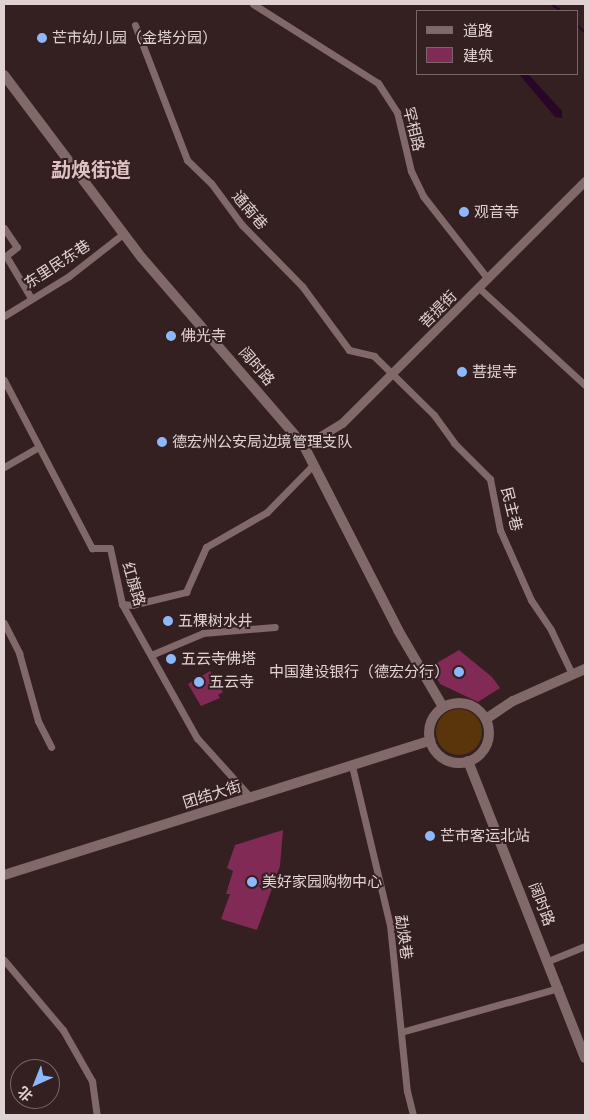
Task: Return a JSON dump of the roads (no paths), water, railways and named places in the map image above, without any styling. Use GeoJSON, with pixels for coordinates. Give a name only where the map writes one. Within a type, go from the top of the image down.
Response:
{"type":"FeatureCollection","features":[{"type":"Feature","properties":{"kind":"main road","name":"阔时路"},"geometry":{"type":"LineString","coordinates":[[4,75],[124,233],[304,446],[398,630],[443,707]]}},
{"type":"Feature","properties":{"kind":"main road"},"geometry":{"type":"LineString","coordinates":[[486,719],[513,701],[585,669]]}},
{"type":"Feature","properties":{"kind":"main road"},"geometry":{"type":"LineString","coordinates":[[462,703],[472,705],[486,719],[488,739],[484,749],[468,761],[449,761],[430,741],[431,722],[443,707],[462,703]]}},
{"type":"Feature","properties":{"kind":"main road","name":"团结大街"},"geometry":{"type":"LineString","coordinates":[[4,875],[430,741]]}},
{"type":"Feature","properties":{"kind":"main road","name":"阔时路"},"geometry":{"type":"LineString","coordinates":[[468,761],[585,1058]]}},
{"type":"Feature","properties":{"kind":"street","name":"罕相路"},"geometry":{"type":"LineString","coordinates":[[253,4],[378,83],[397,112],[411,171],[423,196],[488,278]]}},
{"type":"Feature","properties":{"kind":"street","name":"通南巷"},"geometry":{"type":"LineString","coordinates":[[135,26],[187,160],[210,183],[242,225],[302,286],[349,350],[374,356],[391,376]]}},
{"type":"Feature","properties":{"kind":"street","name":"菩提街"},"geometry":{"type":"LineString","coordinates":[[304,446],[342,423],[585,181]]}},
{"type":"Feature","properties":{"kind":"street"},"geometry":{"type":"LineString","coordinates":[[4,228],[17,247],[6,256],[31,298]]}},
{"type":"Feature","properties":{"kind":"street","name":"东里民东巷"},"geometry":{"type":"LineString","coordinates":[[4,316],[69,276],[124,233]]}},
{"type":"Feature","properties":{"kind":"street"},"geometry":{"type":"LineString","coordinates":[[479,288],[585,386]]}},
{"type":"Feature","properties":{"kind":"street","name":"民主巷"},"geometry":{"type":"LineString","coordinates":[[391,376],[434,415],[454,442],[490,479],[500,530],[531,600],[551,630],[572,674]]}},
{"type":"Feature","properties":{"kind":"street","name":"红旗路"},"geometry":{"type":"LineString","coordinates":[[4,380],[37,448],[92,548],[110,548],[122,604],[197,738],[251,798]]}},
{"type":"Feature","properties":{"kind":"street"},"geometry":{"type":"LineString","coordinates":[[4,467],[37,448]]}},
{"type":"Feature","properties":{"kind":"street"},"geometry":{"type":"LineString","coordinates":[[122,604],[180,596],[190,587],[206,547],[267,512],[314,464]]}},
{"type":"Feature","properties":{"kind":"street"},"geometry":{"type":"LineString","coordinates":[[4,622],[19,654],[38,721],[51,747]]}},
{"type":"Feature","properties":{"kind":"street"},"geometry":{"type":"LineString","coordinates":[[151,655],[203,634],[275,627]]}},
{"type":"Feature","properties":{"kind":"street","name":"勐焕巷"},"geometry":{"type":"LineString","coordinates":[[352,766],[390,925],[401,1032],[413,1115]]}},
{"type":"Feature","properties":{"kind":"street"},"geometry":{"type":"LineString","coordinates":[[548,961],[585,946]]}},
{"type":"Feature","properties":{"kind":"street"},"geometry":{"type":"LineString","coordinates":[[4,960],[63,1030],[92,1081],[97,1115]]}},
{"type":"Feature","properties":{"kind":"street"},"geometry":{"type":"LineString","coordinates":[[401,1032],[558,988]]}},
{"type":"Feature","properties":{"kind":"waterway"},"geometry":{"type":"LineString","coordinates":[[551,4],[560,10]]}},
{"type":"Feature","properties":{"kind":"waterway"},"geometry":{"type":"LineString","coordinates":[[579,27],[585,32]]}},
{"type":"Feature","properties":{"kind":"place","name":"芒市幼儿园（金塔分园）"},"geometry":{"type":"Point","coordinates":[42,38]}},
{"type":"Feature","properties":{"kind":"place","name":"观音寺"},"geometry":{"type":"Point","coordinates":[464,212]}},
{"type":"Feature","properties":{"kind":"place","name":"佛光寺"},"geometry":{"type":"Point","coordinates":[171,336]}},
{"type":"Feature","properties":{"kind":"place","name":"菩提寺"},"geometry":{"type":"Point","coordinates":[462,372]}},
{"type":"Feature","properties":{"kind":"place","name":"德宏州公安局边境管理支队"},"geometry":{"type":"Point","coordinates":[162,442]}},
{"type":"Feature","properties":{"kind":"place","name":"五棵树水井"},"geometry":{"type":"Point","coordinates":[168,621]}},
{"type":"Feature","properties":{"kind":"place","name":"五云寺佛塔"},"geometry":{"type":"Point","coordinates":[171,659]}},
{"type":"Feature","properties":{"kind":"place","name":"中国建设银行（德宏分行）"},"geometry":{"type":"Point","coordinates":[459,672]}},
{"type":"Feature","properties":{"kind":"place","name":"五云寺"},"geometry":{"type":"Point","coordinates":[199,682]}},
{"type":"Feature","properties":{"kind":"place","name":"芒市客运北站"},"geometry":{"type":"Point","coordinates":[430,836]}},
{"type":"Feature","properties":{"kind":"place","name":"美好家园购物中心"},"geometry":{"type":"Point","coordinates":[252,882]}},
{"type":"Feature","properties":{"kind":"district","name":"勐焕街道"},"geometry":{"type":"Point","coordinates":[91,169]}}]}
